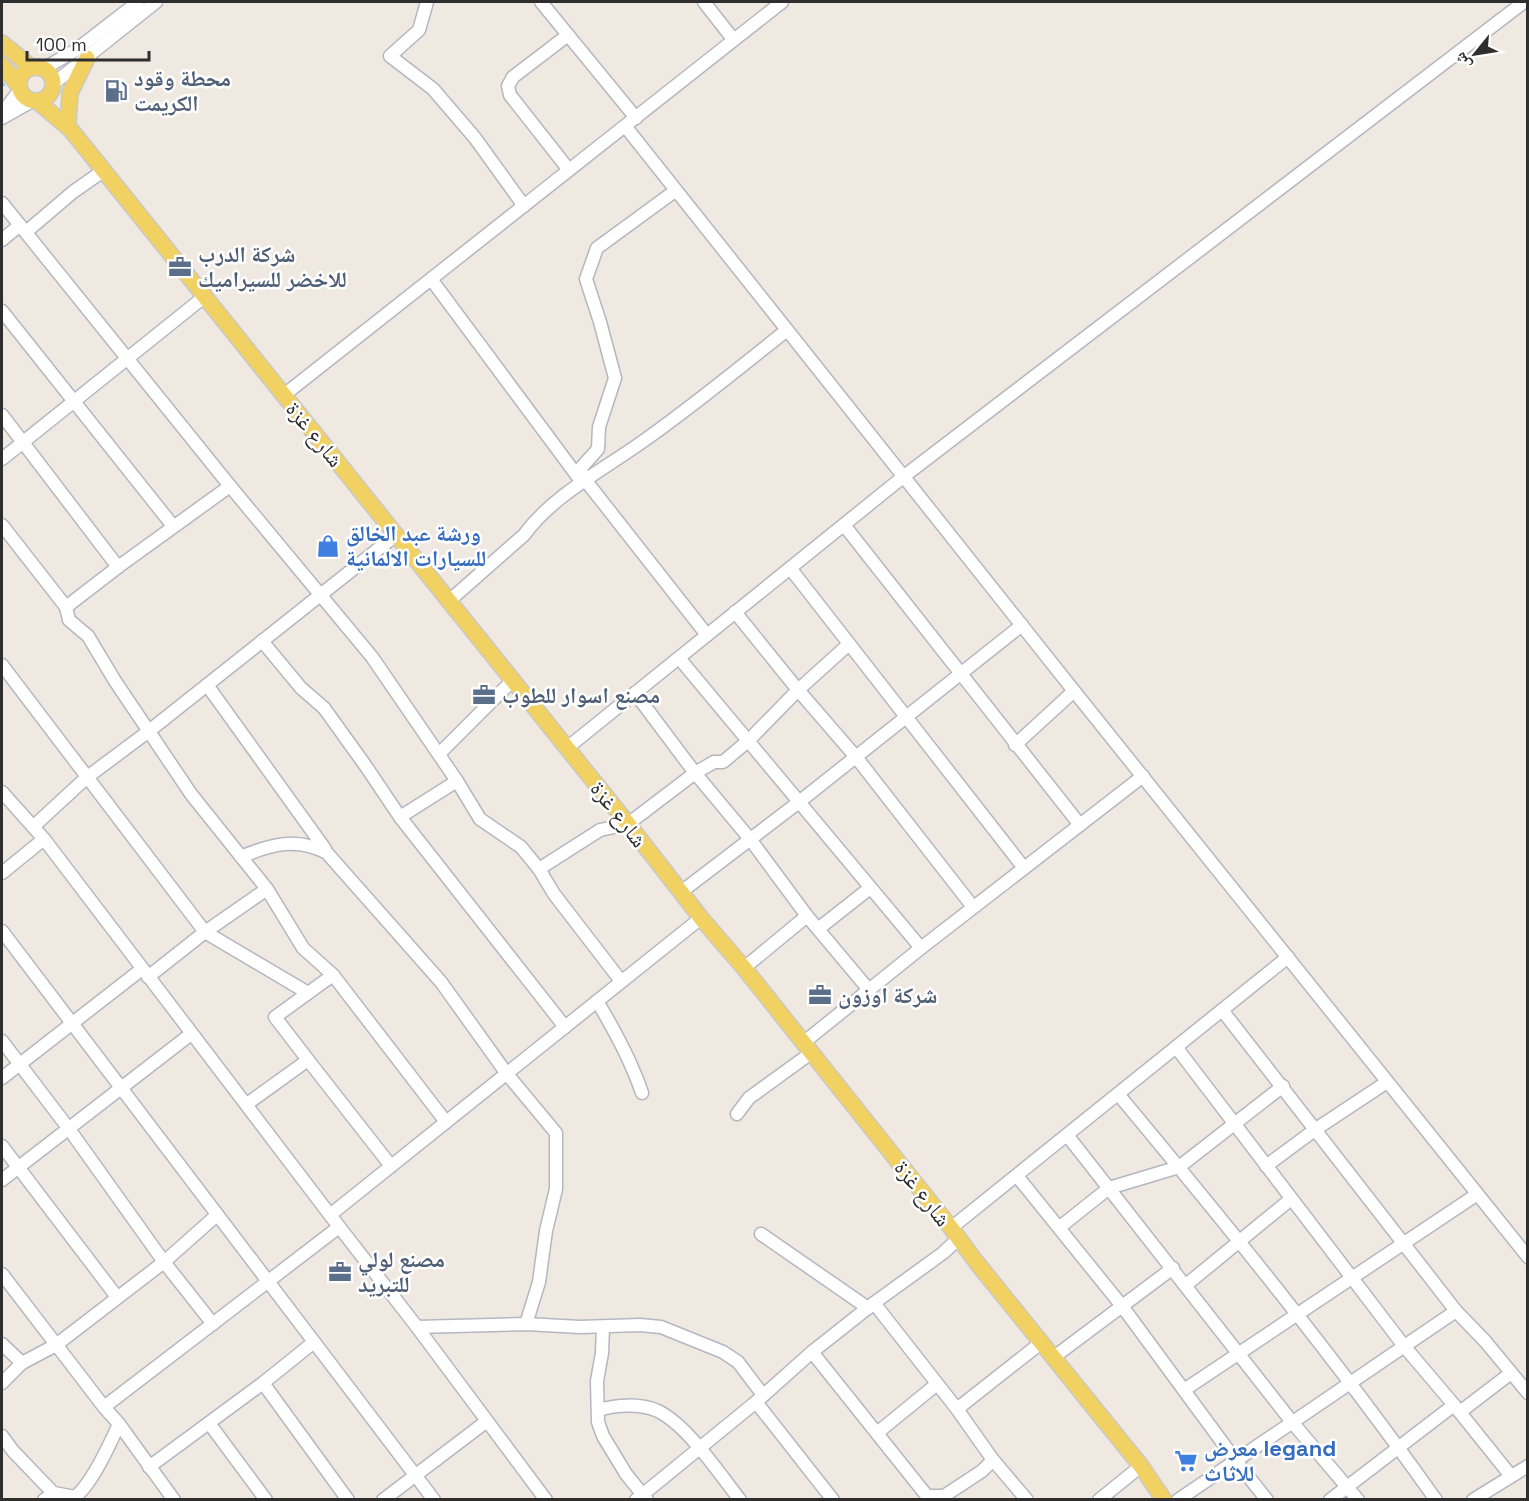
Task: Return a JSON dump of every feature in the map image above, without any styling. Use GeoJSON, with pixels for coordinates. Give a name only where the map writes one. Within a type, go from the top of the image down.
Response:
{"type":"FeatureCollection","features":[{"type":"Feature","properties":{"kind":"main road"},"geometry":{"type":"LineString","coordinates":[[2,43],[51,78],[52,88],[48,96],[35,101],[24,97],[2,65]]}},
{"type":"Feature","properties":{"kind":"main road"},"geometry":{"type":"LineString","coordinates":[[70,126],[70,93],[87,58]]}},
{"type":"Feature","properties":{"kind":"main road"},"geometry":{"type":"LineString","coordinates":[[19,88],[22,74],[37,68]]}},
{"type":"Feature","properties":{"kind":"main road","name":"شارع غزة"},"geometry":{"type":"LineString","coordinates":[[52,88],[70,126],[104,171],[701,918],[744,968],[1141,1466],[1164,1500]]}},
{"type":"Feature","properties":{"kind":"main road","name":"شارع غزة"},"geometry":{"type":"LineString","coordinates":[[35,101],[70,126]]}},
{"type":"Feature","properties":{"kind":"street"},"geometry":{"type":"LineString","coordinates":[[37,68],[76,50],[138,2]]}},
{"type":"Feature","properties":{"kind":"street"},"geometry":{"type":"LineString","coordinates":[[52,88],[156,2]]}},
{"type":"Feature","properties":{"kind":"street"},"geometry":{"type":"LineString","coordinates":[[427,2],[418,30],[390,56],[422,79],[438,95],[475,138],[524,206]]}},
{"type":"Feature","properties":{"kind":"street"},"geometry":{"type":"LineString","coordinates":[[704,2],[733,39]]}},
{"type":"Feature","properties":{"kind":"street"},"geometry":{"type":"LineString","coordinates":[[284,395],[636,118],[779,2]]}},
{"type":"Feature","properties":{"kind":"street"},"geometry":{"type":"LineString","coordinates":[[567,748],[903,477],[1524,2]]}},
{"type":"Feature","properties":{"kind":"street"},"geometry":{"type":"LineString","coordinates":[[548,4],[568,35],[636,118]]}},
{"type":"Feature","properties":{"kind":"street"},"geometry":{"type":"LineString","coordinates":[[568,35],[513,76],[508,86],[510,95],[569,170]]}},
{"type":"Feature","properties":{"kind":"street"},"geometry":{"type":"LineString","coordinates":[[2,113],[19,88]]}},
{"type":"Feature","properties":{"kind":"street"},"geometry":{"type":"LineString","coordinates":[[2,118],[35,101]]}},
{"type":"Feature","properties":{"kind":"street"},"geometry":{"type":"LineString","coordinates":[[625,126],[1527,1257]]}},
{"type":"Feature","properties":{"kind":"street"},"geometry":{"type":"LineString","coordinates":[[2,240],[23,228],[104,171]]}},
{"type":"Feature","properties":{"kind":"street"},"geometry":{"type":"LineString","coordinates":[[584,482],[580,469],[598,449],[599,427],[615,378],[586,279],[597,248],[675,191]]}},
{"type":"Feature","properties":{"kind":"street"},"geometry":{"type":"LineString","coordinates":[[2,203],[230,486],[389,678],[480,819],[521,847],[539,868],[554,894],[621,981]]}},
{"type":"Feature","properties":{"kind":"street"},"geometry":{"type":"LineString","coordinates":[[431,279],[584,482],[707,635]]}},
{"type":"Feature","properties":{"kind":"street"},"geometry":{"type":"LineString","coordinates":[[2,459],[204,297]]}},
{"type":"Feature","properties":{"kind":"street"},"geometry":{"type":"LineString","coordinates":[[2,311],[173,526]]}},
{"type":"Feature","properties":{"kind":"street"},"geometry":{"type":"LineString","coordinates":[[449,601],[524,535],[542,514],[698,401],[787,330]]}},
{"type":"Feature","properties":{"kind":"street"},"geometry":{"type":"LineString","coordinates":[[2,415],[118,567]]}},
{"type":"Feature","properties":{"kind":"street"},"geometry":{"type":"LineString","coordinates":[[66,608],[173,526],[230,486]]}},
{"type":"Feature","properties":{"kind":"street"},"geometry":{"type":"LineString","coordinates":[[2,525],[66,608],[69,620],[88,636],[115,681],[192,794],[267,890],[303,948],[333,975],[446,1122]]}},
{"type":"Feature","properties":{"kind":"street"},"geometry":{"type":"LineString","coordinates":[[844,525],[1080,825]]}},
{"type":"Feature","properties":{"kind":"street"},"geometry":{"type":"LineString","coordinates":[[34,826],[86,778],[149,731],[396,535]]}},
{"type":"Feature","properties":{"kind":"street"},"geometry":{"type":"LineString","coordinates":[[790,568],[1024,868]]}},
{"type":"Feature","properties":{"kind":"street"},"geometry":{"type":"LineString","coordinates":[[735,612],[856,757],[973,907]]}},
{"type":"Feature","properties":{"kind":"street"},"geometry":{"type":"LineString","coordinates":[[681,892],[1022,626]]}},
{"type":"Feature","properties":{"kind":"street"},"geometry":{"type":"LineString","coordinates":[[262,641],[301,688],[324,708],[400,817],[565,1027]]}},
{"type":"Feature","properties":{"kind":"street"},"geometry":{"type":"LineString","coordinates":[[539,868],[600,830],[628,824],[695,773],[714,762],[723,762],[849,644]]}},
{"type":"Feature","properties":{"kind":"street"},"geometry":{"type":"LineString","coordinates":[[679,657],[921,948]]}},
{"type":"Feature","properties":{"kind":"street"},"geometry":{"type":"LineString","coordinates":[[2,665],[205,933],[308,993]]}},
{"type":"Feature","properties":{"kind":"street"},"geometry":{"type":"LineString","coordinates":[[439,754],[513,680]]}},
{"type":"Feature","properties":{"kind":"street"},"geometry":{"type":"LineString","coordinates":[[207,685],[327,853],[441,982],[507,1074],[556,1133],[556,1188],[546,1231],[539,1282],[526,1324]]}},
{"type":"Feature","properties":{"kind":"street"},"geometry":{"type":"LineString","coordinates":[[1015,745],[1074,691]]}},
{"type":"Feature","properties":{"kind":"street"},"geometry":{"type":"LineString","coordinates":[[635,693],[695,773],[750,839],[807,916],[869,990]]}},
{"type":"Feature","properties":{"kind":"street"},"geometry":{"type":"LineString","coordinates":[[737,1114],[749,1098],[869,990],[1143,776]]}},
{"type":"Feature","properties":{"kind":"street"},"geometry":{"type":"LineString","coordinates":[[400,817],[457,781]]}},
{"type":"Feature","properties":{"kind":"street"},"geometry":{"type":"LineString","coordinates":[[2,792],[44,839],[417,1327],[546,1500]]}},
{"type":"Feature","properties":{"kind":"street"},"geometry":{"type":"LineString","coordinates":[[2,873],[44,839]]}},
{"type":"Feature","properties":{"kind":"street"},"geometry":{"type":"LineString","coordinates":[[241,857],[266,846],[284,843],[313,845],[327,853]]}},
{"type":"Feature","properties":{"kind":"street"},"geometry":{"type":"LineString","coordinates":[[818,928],[870,888]]}},
{"type":"Feature","properties":{"kind":"street"},"geometry":{"type":"LineString","coordinates":[[2,1078],[71,1022],[267,890]]}},
{"type":"Feature","properties":{"kind":"street"},"geometry":{"type":"LineString","coordinates":[[744,968],[807,916]]}},
{"type":"Feature","properties":{"kind":"street"},"geometry":{"type":"LineString","coordinates":[[330,1215],[701,918]]}},
{"type":"Feature","properties":{"kind":"street"},"geometry":{"type":"LineString","coordinates":[[2,930],[434,1500]]}},
{"type":"Feature","properties":{"kind":"street"},"geometry":{"type":"LineString","coordinates":[[603,1327],[602,1353],[597,1381],[598,1422],[603,1436],[642,1498],[812,1352],[871,1305],[943,1253],[955,1234],[1017,1176],[1288,957]]}},
{"type":"Feature","properties":{"kind":"street"},"geometry":{"type":"LineString","coordinates":[[333,975],[275,1017],[391,1166]]}},
{"type":"Feature","properties":{"kind":"street"},"geometry":{"type":"LineString","coordinates":[[597,1001],[617,1034],[633,1067],[642,1093]]}},
{"type":"Feature","properties":{"kind":"street"},"geometry":{"type":"LineString","coordinates":[[1222,1010],[1456,1311],[1485,1341],[1527,1393]]}},
{"type":"Feature","properties":{"kind":"street"},"geometry":{"type":"LineString","coordinates":[[2,1180],[191,1034]]}},
{"type":"Feature","properties":{"kind":"street"},"geometry":{"type":"LineString","coordinates":[[2,1041],[69,1129],[164,1262],[213,1324]]}},
{"type":"Feature","properties":{"kind":"street"},"geometry":{"type":"LineString","coordinates":[[1176,1047],[1404,1346],[1511,1476]]}},
{"type":"Feature","properties":{"kind":"street"},"geometry":{"type":"LineString","coordinates":[[247,1104],[308,1060]]}},
{"type":"Feature","properties":{"kind":"street"},"geometry":{"type":"LineString","coordinates":[[1266,1166],[1316,1129],[1387,1082]]}},
{"type":"Feature","properties":{"kind":"street"},"geometry":{"type":"LineString","coordinates":[[1060,1227],[1109,1188],[1179,1167],[1283,1086]]}},
{"type":"Feature","properties":{"kind":"street"},"geometry":{"type":"LineString","coordinates":[[1119,1094],[1298,1314],[1399,1447],[1436,1500]]}},
{"type":"Feature","properties":{"kind":"street"},"geometry":{"type":"LineString","coordinates":[[1067,1135],[1292,1422],[1358,1500]]}},
{"type":"Feature","properties":{"kind":"street"},"geometry":{"type":"LineString","coordinates":[[2,1146],[117,1297]]}},
{"type":"Feature","properties":{"kind":"street"},"geometry":{"type":"LineString","coordinates":[[1017,1176],[1122,1306],[1267,1500]]}},
{"type":"Feature","properties":{"kind":"street"},"geometry":{"type":"LineString","coordinates":[[1184,1390],[1476,1195]]}},
{"type":"Feature","properties":{"kind":"street"},"geometry":{"type":"LineString","coordinates":[[1186,1285],[1291,1199]]}},
{"type":"Feature","properties":{"kind":"street"},"geometry":{"type":"LineString","coordinates":[[2,1383],[22,1364],[56,1345],[164,1262],[217,1215]]}},
{"type":"Feature","properties":{"kind":"street"},"geometry":{"type":"LineString","coordinates":[[104,1407],[339,1227]]}},
{"type":"Feature","properties":{"kind":"street"},"geometry":{"type":"LineString","coordinates":[[761,1234],[871,1305],[937,1384],[993,1460],[1027,1500]]}},
{"type":"Feature","properties":{"kind":"street"},"geometry":{"type":"LineString","coordinates":[[1054,1357],[1173,1268]]}},
{"type":"Feature","properties":{"kind":"street"},"geometry":{"type":"LineString","coordinates":[[2,1274],[119,1424],[170,1498]]}},
{"type":"Feature","properties":{"kind":"street"},"geometry":{"type":"LineString","coordinates":[[1179,1500],[1456,1311]]}},
{"type":"Feature","properties":{"kind":"street"},"geometry":{"type":"LineString","coordinates":[[417,1327],[526,1324],[551,1327],[639,1325],[661,1327],[723,1352],[738,1362],[760,1399],[833,1500]]}},
{"type":"Feature","properties":{"kind":"street"},"geometry":{"type":"LineString","coordinates":[[149,1467],[314,1342]]}},
{"type":"Feature","properties":{"kind":"street"},"geometry":{"type":"LineString","coordinates":[[957,1409],[1042,1342]]}},
{"type":"Feature","properties":{"kind":"street"},"geometry":{"type":"LineString","coordinates":[[2,1344],[22,1364]]}},
{"type":"Feature","properties":{"kind":"street"},"geometry":{"type":"LineString","coordinates":[[812,1352],[877,1433],[925,1498],[945,1498],[993,1460]]}},
{"type":"Feature","properties":{"kind":"street"},"geometry":{"type":"LineString","coordinates":[[1330,1500],[1399,1447],[1511,1373]]}},
{"type":"Feature","properties":{"kind":"street"},"geometry":{"type":"LineString","coordinates":[[262,1383],[348,1500]]}},
{"type":"Feature","properties":{"kind":"street"},"geometry":{"type":"LineString","coordinates":[[877,1433],[937,1384]]}},
{"type":"Feature","properties":{"kind":"street"},"geometry":{"type":"LineString","coordinates":[[598,1410],[613,1406],[633,1406],[658,1411],[675,1423],[700,1449],[740,1500]]}},
{"type":"Feature","properties":{"kind":"street"},"geometry":{"type":"LineString","coordinates":[[383,1500],[487,1421]]}},
{"type":"Feature","properties":{"kind":"street"},"geometry":{"type":"LineString","coordinates":[[209,1423],[266,1500]]}},
{"type":"Feature","properties":{"kind":"street"},"geometry":{"type":"LineString","coordinates":[[2,1436],[53,1497],[78,1498],[92,1479],[119,1424]]}},
{"type":"Feature","properties":{"kind":"street"},"geometry":{"type":"LineString","coordinates":[[1099,1500],[1141,1466]]}},
{"type":"Feature","properties":{"kind":"street"},"geometry":{"type":"LineString","coordinates":[[1473,1500],[1527,1466]]}},
{"type":"Feature","properties":{"kind":"place","name":"محطة وقود الكريمت"},"geometry":{"type":"Point","coordinates":[116,91]}},
{"type":"Feature","properties":{"kind":"place","name":"شركة الدرب للاخضر للسيراميك"},"geometry":{"type":"Point","coordinates":[180,267]}},
{"type":"Feature","properties":{"kind":"place","name":"ورشة عبد الخالق للسيارات الالمانية"},"geometry":{"type":"Point","coordinates":[328,546]}},
{"type":"Feature","properties":{"kind":"place","name":"مصنع اسوار للطوب"},"geometry":{"type":"Point","coordinates":[484,695]}},
{"type":"Feature","properties":{"kind":"place","name":"شركة اوزون"},"geometry":{"type":"Point","coordinates":[820,995]}},
{"type":"Feature","properties":{"kind":"place","name":"مصنع لولي للتبريد"},"geometry":{"type":"Point","coordinates":[340,1272]}},
{"type":"Feature","properties":{"kind":"place","name":"معرض legand للاثاث"},"geometry":{"type":"Point","coordinates":[1186,1461]}}]}
